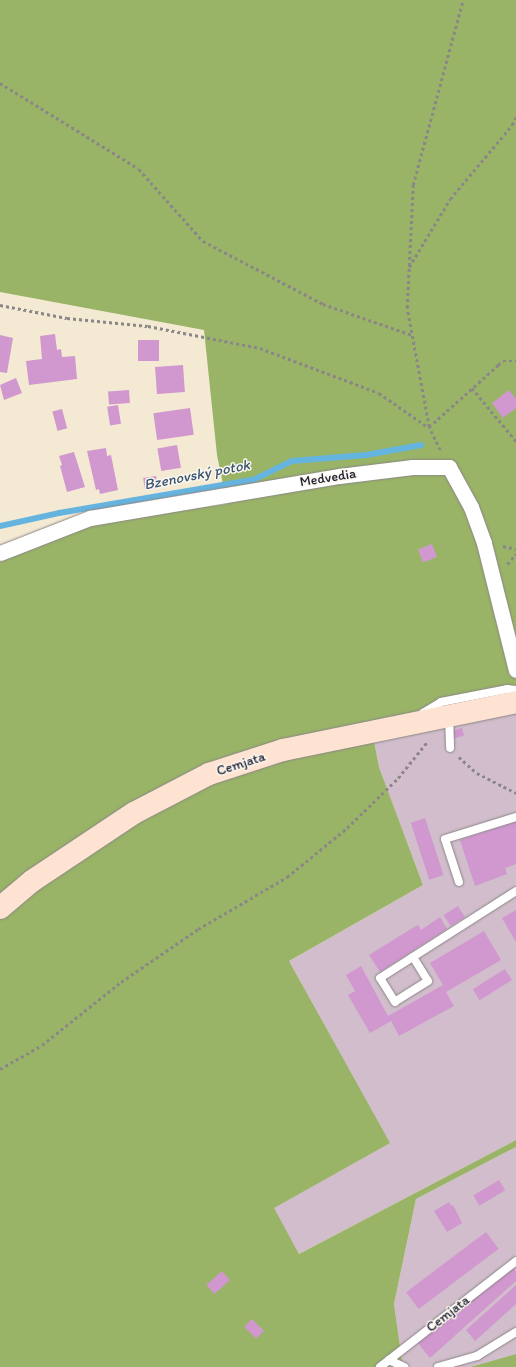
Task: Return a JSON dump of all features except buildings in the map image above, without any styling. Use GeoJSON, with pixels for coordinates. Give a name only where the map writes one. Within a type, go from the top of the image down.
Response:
{"type":"FeatureCollection","features":[{"type":"Feature","properties":{"kind":"main road","name":"Cemjata"},"geometry":{"type":"LineString","coordinates":[[0,908],[32,881],[134,813],[209,774],[283,750],[516,702]]}},
{"type":"Feature","properties":{"kind":"street","name":"Medvedia"},"geometry":{"type":"LineString","coordinates":[[0,551],[90,518],[338,476],[412,467],[449,467]]}},
{"type":"Feature","properties":{"kind":"street"},"geometry":{"type":"LineString","coordinates":[[449,467],[471,507],[484,543],[516,670]]}},
{"type":"Feature","properties":{"kind":"lane"},"geometry":{"type":"LineString","coordinates":[[406,724],[441,702],[507,689],[516,690]]}},
{"type":"Feature","properties":{"kind":"lane"},"geometry":{"type":"LineString","coordinates":[[449,716],[450,748]]}},
{"type":"Feature","properties":{"kind":"lane"},"geometry":{"type":"LineString","coordinates":[[459,882],[445,839],[516,817]]}},
{"type":"Feature","properties":{"kind":"lane"},"geometry":{"type":"LineString","coordinates":[[413,957],[428,981],[395,1002],[380,978],[516,891]]}},
{"type":"Feature","properties":{"kind":"lane","name":"Cemjata"},"geometry":{"type":"LineString","coordinates":[[380,1367],[516,1262]]}},
{"type":"Feature","properties":{"kind":"lane"},"geometry":{"type":"LineString","coordinates":[[438,1367],[477,1356],[516,1332]]}},
{"type":"Feature","properties":{"kind":"lane"},"geometry":{"type":"LineString","coordinates":[[389,1360],[404,1367]]}},
{"type":"Feature","properties":{"kind":"path"},"geometry":{"type":"LineString","coordinates":[[449,467],[429,427],[407,308],[413,185],[463,0]]}},
{"type":"Feature","properties":{"kind":"path"},"geometry":{"type":"LineString","coordinates":[[0,83],[139,168],[203,241],[323,304],[412,335]]}},
{"type":"Feature","properties":{"kind":"path"},"geometry":{"type":"LineString","coordinates":[[409,267],[450,199],[512,125],[516,117]]}},
{"type":"Feature","properties":{"kind":"path"},"geometry":{"type":"LineString","coordinates":[[0,306],[67,318],[148,326],[260,348],[379,393],[429,427]]}},
{"type":"Feature","properties":{"kind":"path"},"geometry":{"type":"LineString","coordinates":[[429,427],[503,361],[516,361]]}},
{"type":"Feature","properties":{"kind":"path"},"geometry":{"type":"LineString","coordinates":[[472,388],[516,441]]}},
{"type":"Feature","properties":{"kind":"path"},"geometry":{"type":"LineString","coordinates":[[0,1069],[42,1045],[121,982],[198,929],[287,877],[347,828],[398,778],[449,716]]}},
{"type":"Feature","properties":{"kind":"path"},"geometry":{"type":"LineString","coordinates":[[450,748],[477,773],[516,793]]}},
{"type":"Feature","properties":{"kind":"shaded area"},"geometry":{"type":"Polygon","coordinates":[[[516,711],[516,1140],[299,1254],[273,1208],[389,1143],[289,961],[423,885],[379,767],[374,741],[516,711]]]}},
{"type":"Feature","properties":{"kind":"shaded area"},"geometry":{"type":"Polygon","coordinates":[[[516,1147],[516,1354],[470,1367],[403,1367],[394,1304],[416,1199],[516,1147]]]}},
{"type":"Feature","properties":{"kind":"green space"},"geometry":{"type":"Polygon","coordinates":[[[0,0],[516,0],[516,711],[374,741],[379,767],[423,885],[289,961],[390,1143],[274,1208],[299,1254],[516,1140],[516,1147],[416,1199],[394,1304],[403,1367],[0,1367],[0,554],[64,526],[227,504],[217,455],[204,330],[0,292],[0,0]]]}},
{"type":"Feature","properties":{"kind":"green space"},"geometry":{"type":"Polygon","coordinates":[[[516,1354],[516,1367],[470,1367],[516,1354]]]}},
{"type":"Feature","properties":{"kind":"waterway","name":"Bzenovský potok"},"geometry":{"type":"LineString","coordinates":[[0,526],[59,513],[253,480],[292,461],[366,455],[421,445]]}}]}
